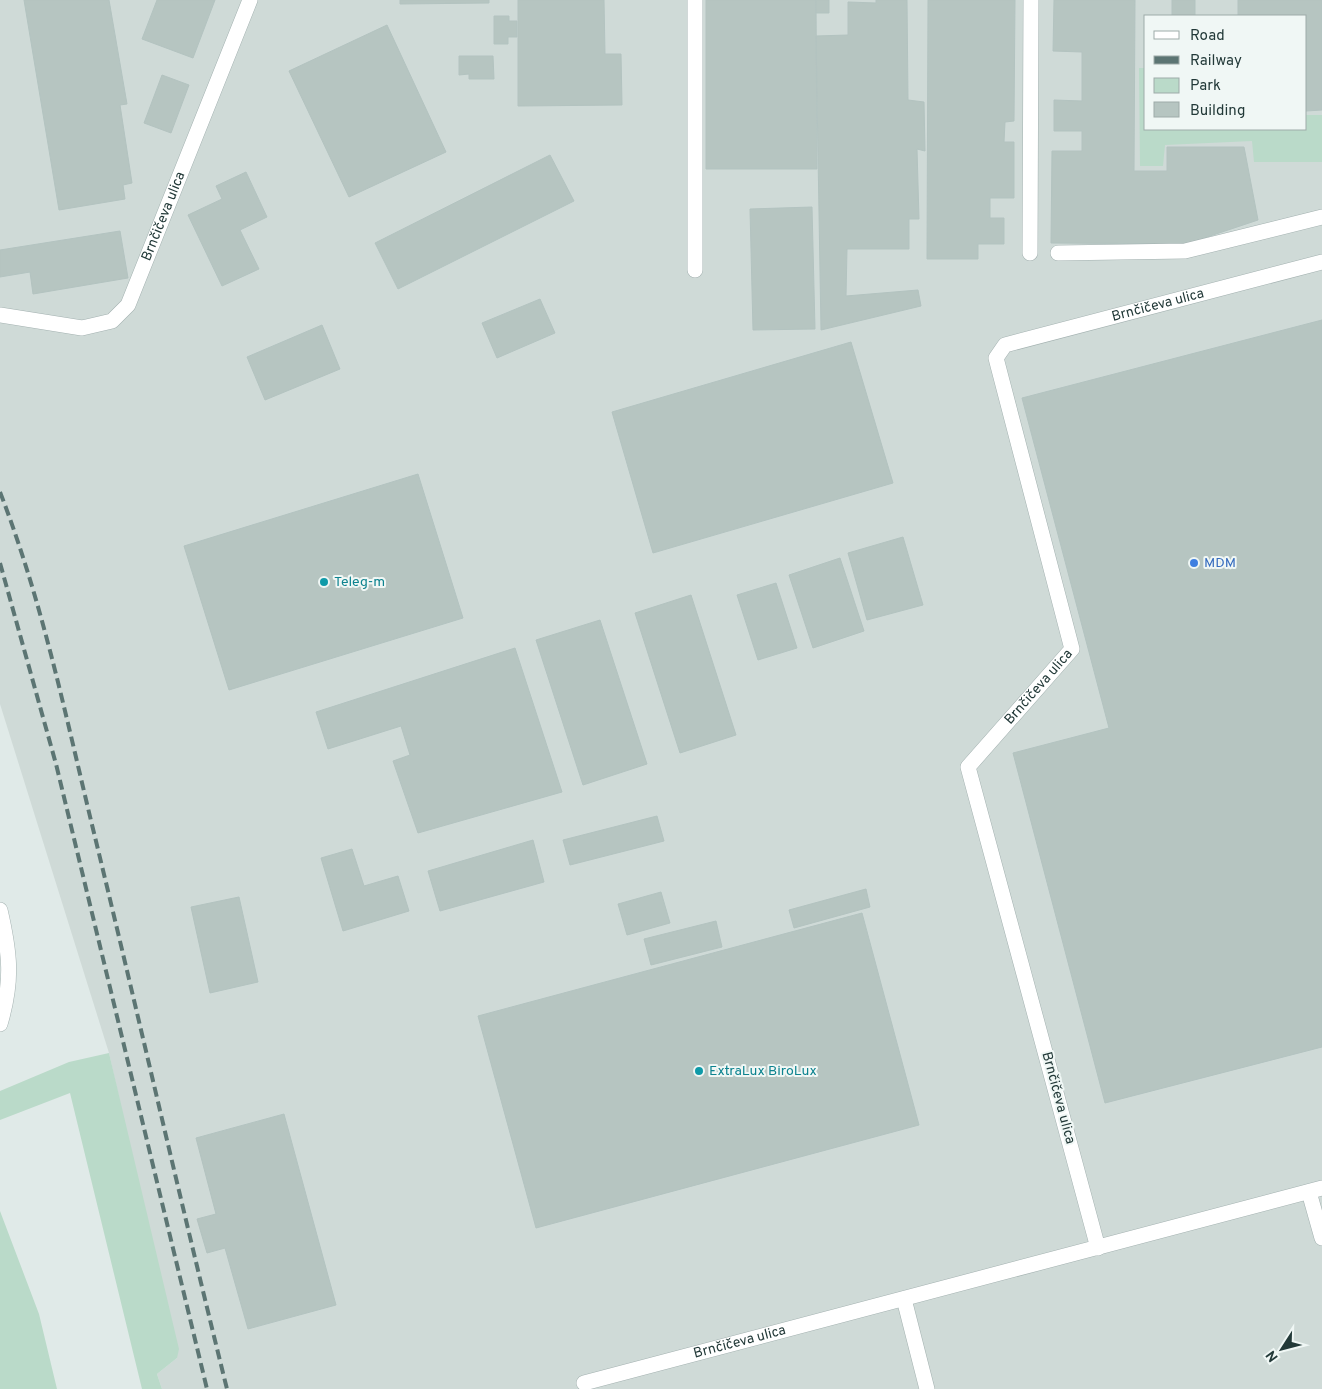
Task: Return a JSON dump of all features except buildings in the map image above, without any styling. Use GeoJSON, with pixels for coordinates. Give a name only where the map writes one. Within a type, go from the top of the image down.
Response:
{"type":"FeatureCollection","features":[{"type":"Feature","properties":{"kind":"street","name":"Brnčičeva ulica"},"geometry":{"type":"LineString","coordinates":[[0,315],[82,328],[112,321],[128,305],[250,0]]}},
{"type":"Feature","properties":{"kind":"street"},"geometry":{"type":"LineString","coordinates":[[695,0],[696,270]]}},
{"type":"Feature","properties":{"kind":"street"},"geometry":{"type":"LineString","coordinates":[[1030,253],[1032,0]]}},
{"type":"Feature","properties":{"kind":"street"},"geometry":{"type":"LineString","coordinates":[[1058,253],[1185,250],[1322,217]]}},
{"type":"Feature","properties":{"kind":"street","name":"Brnčičeva ulica"},"geometry":{"type":"LineString","coordinates":[[1098,1248],[968,767],[1072,649],[996,358],[1005,345],[1322,262]]}},
{"type":"Feature","properties":{"kind":"street"},"geometry":{"type":"LineString","coordinates":[[0,910],[9,951],[7,1002],[0,1024]]}},
{"type":"Feature","properties":{"kind":"street","name":"Brnčičeva ulica"},"geometry":{"type":"LineString","coordinates":[[584,1383],[1315,1190],[1322,1238]]}},
{"type":"Feature","properties":{"kind":"street"},"geometry":{"type":"LineString","coordinates":[[904,1299],[927,1389]]}},
{"type":"Feature","properties":{"kind":"shaded area"},"geometry":{"type":"Polygon","coordinates":[[[0,0],[1322,0],[1322,1389],[162,1389],[157,1374],[177,1358],[109,1053],[0,704],[0,0]]]}},
{"type":"Feature","properties":{"kind":"green space"},"geometry":{"type":"Polygon","coordinates":[[[1139,68],[1144,68],[1144,130],[1307,130],[1307,115],[1322,115],[1322,162],[1254,162],[1252,141],[1165,145],[1163,166],[1140,166],[1139,68]]]}},
{"type":"Feature","properties":{"kind":"green space"},"geometry":{"type":"Polygon","coordinates":[[[109,1053],[179,1349],[177,1358],[157,1374],[162,1389],[142,1389],[70,1093],[0,1120],[0,1091],[69,1062],[109,1053]]]}},
{"type":"Feature","properties":{"kind":"green space"},"geometry":{"type":"Polygon","coordinates":[[[0,1211],[39,1314],[57,1389],[0,1389],[0,1211]]]}},
{"type":"Feature","properties":{"kind":"railway"},"geometry":{"type":"LineString","coordinates":[[0,492],[29,576],[53,661],[227,1389]]}},
{"type":"Feature","properties":{"kind":"railway"},"geometry":{"type":"LineString","coordinates":[[0,563],[56,764],[207,1389]]}},
{"type":"Feature","properties":{"kind":"place","name":"MDM"},"geometry":{"type":"Point","coordinates":[1194,563]}},
{"type":"Feature","properties":{"kind":"place","name":"Teleg-m"},"geometry":{"type":"Point","coordinates":[324,582]}},
{"type":"Feature","properties":{"kind":"place","name":"ExtraLux BiroLux"},"geometry":{"type":"Point","coordinates":[699,1071]}}]}
